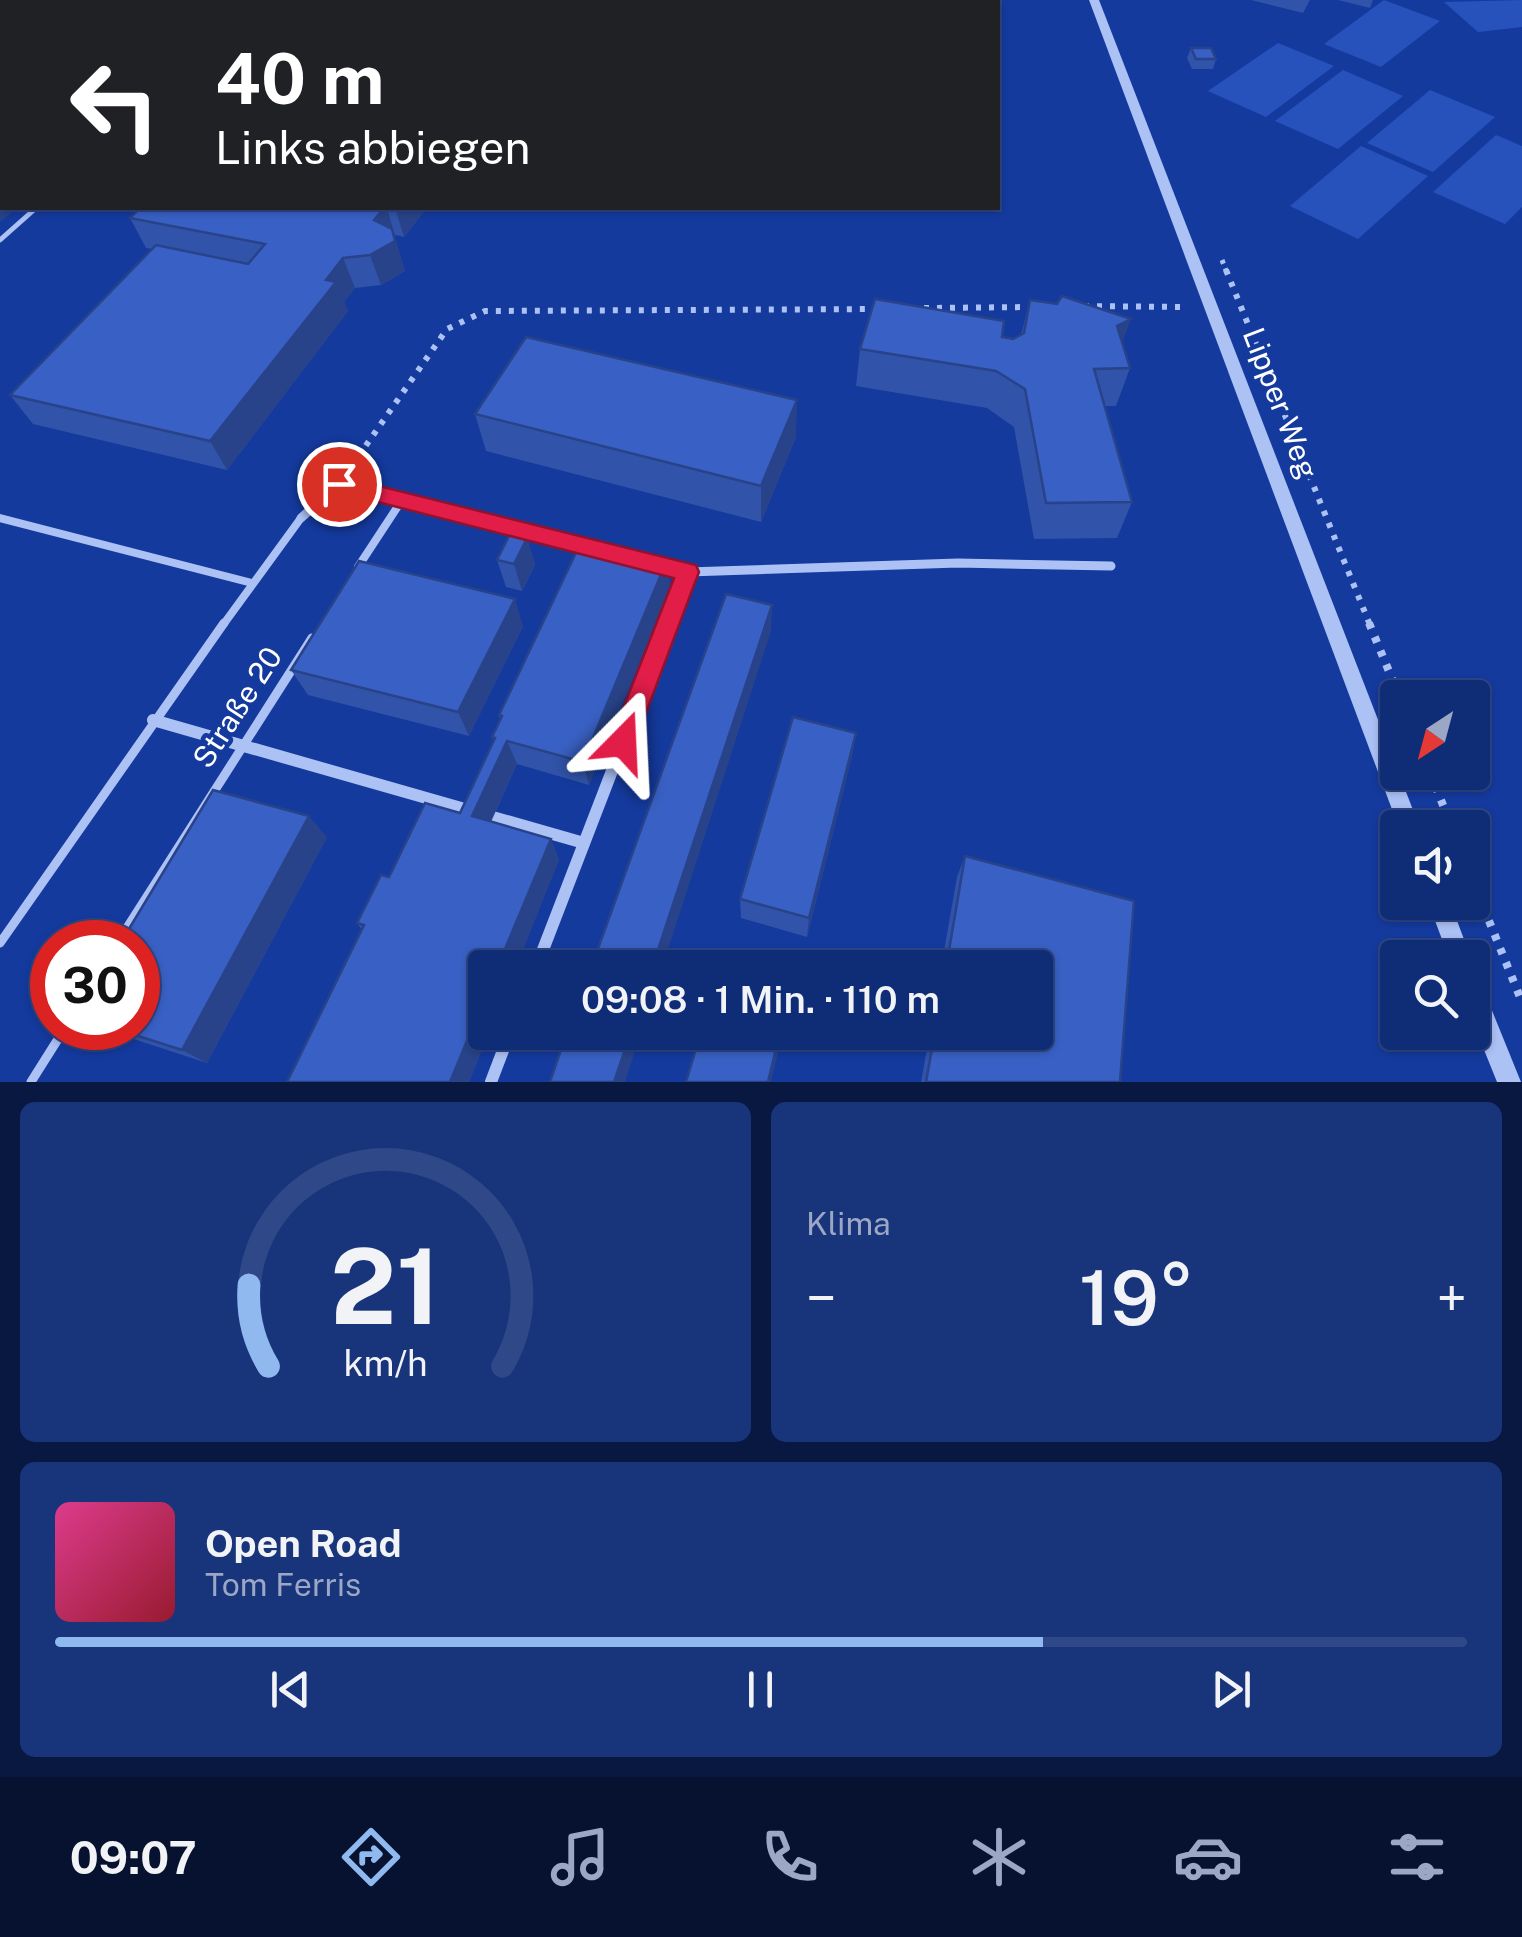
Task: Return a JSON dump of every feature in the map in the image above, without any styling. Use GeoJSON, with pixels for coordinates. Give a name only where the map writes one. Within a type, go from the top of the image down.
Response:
{"type":"FeatureCollection","features":[{"type":"Feature","properties":{"kind":"street","name":"Lipper Weg"},"geometry":{"type":"LineString","coordinates":[[1094,0],[1403,810]]}},
{"type":"Feature","properties":{"kind":"street"},"geometry":{"type":"LineString","coordinates":[[301,518],[339,484],[612,553]]}},
{"type":"Feature","properties":{"kind":"street"},"geometry":{"type":"LineString","coordinates":[[650,562],[688,572],[958,562],[1112,566]]}},
{"type":"Feature","properties":{"kind":"street"},"geometry":{"type":"LineString","coordinates":[[543,950],[688,572]]}},
{"type":"Feature","properties":{"kind":"street"},"geometry":{"type":"LineString","coordinates":[[153,720],[584,843]]}},
{"type":"Feature","properties":{"kind":"street"},"geometry":{"type":"LineString","coordinates":[[1490,1036],[1508,1082]]}},
{"type":"Feature","properties":{"kind":"street"},"geometry":{"type":"LineString","coordinates":[[491,1082],[503,1050]]}},
{"type":"Feature","properties":{"kind":"lane"},"geometry":{"type":"LineString","coordinates":[[0,240],[34,210]]}},
{"type":"Feature","properties":{"kind":"lane"},"geometry":{"type":"LineString","coordinates":[[348,582],[402,500]]}},
{"type":"Feature","properties":{"kind":"lane"},"geometry":{"type":"LineString","coordinates":[[0,518],[252,583]]}},
{"type":"Feature","properties":{"kind":"lane","name":"Straße 20"},"geometry":{"type":"LineString","coordinates":[[0,943],[153,720],[301,518]]}},
{"type":"Feature","properties":{"kind":"lane","name":"Straße 20"},"geometry":{"type":"LineString","coordinates":[[132,920],[316,631]]}},
{"type":"Feature","properties":{"kind":"lane"},"geometry":{"type":"LineString","coordinates":[[31,1082],[51,1050]]}},
{"type":"Feature","properties":{"kind":"path"},"geometry":{"type":"LineString","coordinates":[[1218,250],[1393,680]]}},
{"type":"Feature","properties":{"kind":"path"},"geometry":{"type":"LineString","coordinates":[[1069,306],[1213,309]]}},
{"type":"Feature","properties":{"kind":"path"},"geometry":{"type":"LineString","coordinates":[[910,308],[1049,307]]}},
{"type":"Feature","properties":{"kind":"path"},"geometry":{"type":"LineString","coordinates":[[339,484],[447,329],[486,312],[890,308]]}},
{"type":"Feature","properties":{"kind":"path"},"geometry":{"type":"LineString","coordinates":[[1489,920],[1522,1002]]}},
{"type":"Feature","properties":{"kind":"shaded area"},"geometry":{"type":"Polygon","coordinates":[[[1384,0],[1440,21],[1381,67],[1324,44],[1384,0]]]}},
{"type":"Feature","properties":{"kind":"shaded area"},"geometry":{"type":"Polygon","coordinates":[[[1522,0],[1522,27],[1478,32],[1444,2],[1522,0]]]}},
{"type":"Feature","properties":{"kind":"shaded area"},"geometry":{"type":"Polygon","coordinates":[[[1278,43],[1334,66],[1266,117],[1208,91],[1278,43]]]}},
{"type":"Feature","properties":{"kind":"shaded area"},"geometry":{"type":"Polygon","coordinates":[[[1343,70],[1403,96],[1338,149],[1275,121],[1343,70]]]}},
{"type":"Feature","properties":{"kind":"shaded area"},"geometry":{"type":"Polygon","coordinates":[[[1430,90],[1495,117],[1433,172],[1367,143],[1430,90]]]}},
{"type":"Feature","properties":{"kind":"shaded area"},"geometry":{"type":"Polygon","coordinates":[[[1496,135],[1522,146],[1522,207],[1505,224],[1433,192],[1496,135]]]}},
{"type":"Feature","properties":{"kind":"shaded area"},"geometry":{"type":"Polygon","coordinates":[[[1361,146],[1428,176],[1358,239],[1290,206],[1361,146]]]}},
{"type":"Feature","properties":{"kind":"building"},"geometry":{"type":"Polygon","coordinates":[[[1191,48],[1211,48],[1216,59],[1196,59],[1191,48]]]}},
{"type":"Feature","properties":{"kind":"building"},"geometry":{"type":"Polygon","coordinates":[[[138,210],[382,210],[374,220],[392,229],[395,241],[370,255],[343,258],[326,280],[336,282],[210,441],[10,395],[156,245],[248,264],[265,244],[130,218],[138,210]]]}},
{"type":"Feature","properties":{"kind":"building"},"geometry":{"type":"Polygon","coordinates":[[[1062,296],[1131,319],[1117,326],[1130,368],[1094,369],[1132,502],[1046,503],[1025,389],[996,371],[860,349],[875,299],[1004,321],[1002,337],[1013,339],[1024,333],[1030,300],[1057,304],[1062,296]]]}},
{"type":"Feature","properties":{"kind":"building"},"geometry":{"type":"Polygon","coordinates":[[[526,337],[797,400],[761,486],[475,414],[526,337]]]}},
{"type":"Feature","properties":{"kind":"building"},"geometry":{"type":"Polygon","coordinates":[[[510,534],[527,538],[514,564],[497,560],[510,534]]]}},
{"type":"Feature","properties":{"kind":"building"},"geometry":{"type":"Polygon","coordinates":[[[582,540],[667,560],[583,762],[507,741],[472,816],[551,839],[505,950],[468,950],[468,1038],[450,1082],[287,1082],[364,925],[357,923],[381,875],[389,877],[425,803],[460,813],[495,738],[492,737],[502,716],[499,715],[582,540]]]}},
{"type":"Feature","properties":{"kind":"building"},"geometry":{"type":"Polygon","coordinates":[[[359,561],[515,599],[458,712],[291,670],[359,561]]]}},
{"type":"Feature","properties":{"kind":"building"},"geometry":{"type":"Polygon","coordinates":[[[726,594],[772,605],[658,950],[597,950],[726,594]]]}},
{"type":"Feature","properties":{"kind":"building"},"geometry":{"type":"Polygon","coordinates":[[[793,717],[856,733],[809,918],[740,899],[793,717]]]}},
{"type":"Feature","properties":{"kind":"building"},"geometry":{"type":"Polygon","coordinates":[[[213,790],[309,816],[182,1050],[160,1043],[160,920],[134,920],[213,790]]]}},
{"type":"Feature","properties":{"kind":"building"},"geometry":{"type":"Polygon","coordinates":[[[965,856],[1134,901],[1120,1082],[926,1082],[932,1050],[1053,1050],[1053,950],[949,950],[965,856]]]}},
{"type":"Feature","properties":{"kind":"building"},"geometry":{"type":"Polygon","coordinates":[[[561,1050],[625,1050],[614,1082],[550,1082],[561,1050]]]}},
{"type":"Feature","properties":{"kind":"building"},"geometry":{"type":"Polygon","coordinates":[[[696,1050],[776,1050],[768,1082],[686,1082],[696,1050]]]}},
{"type":"Feature","properties":{"kind":"route"},"geometry":{"type":"LineString","coordinates":[[339,484],[688,572],[623,742]]}}]}
